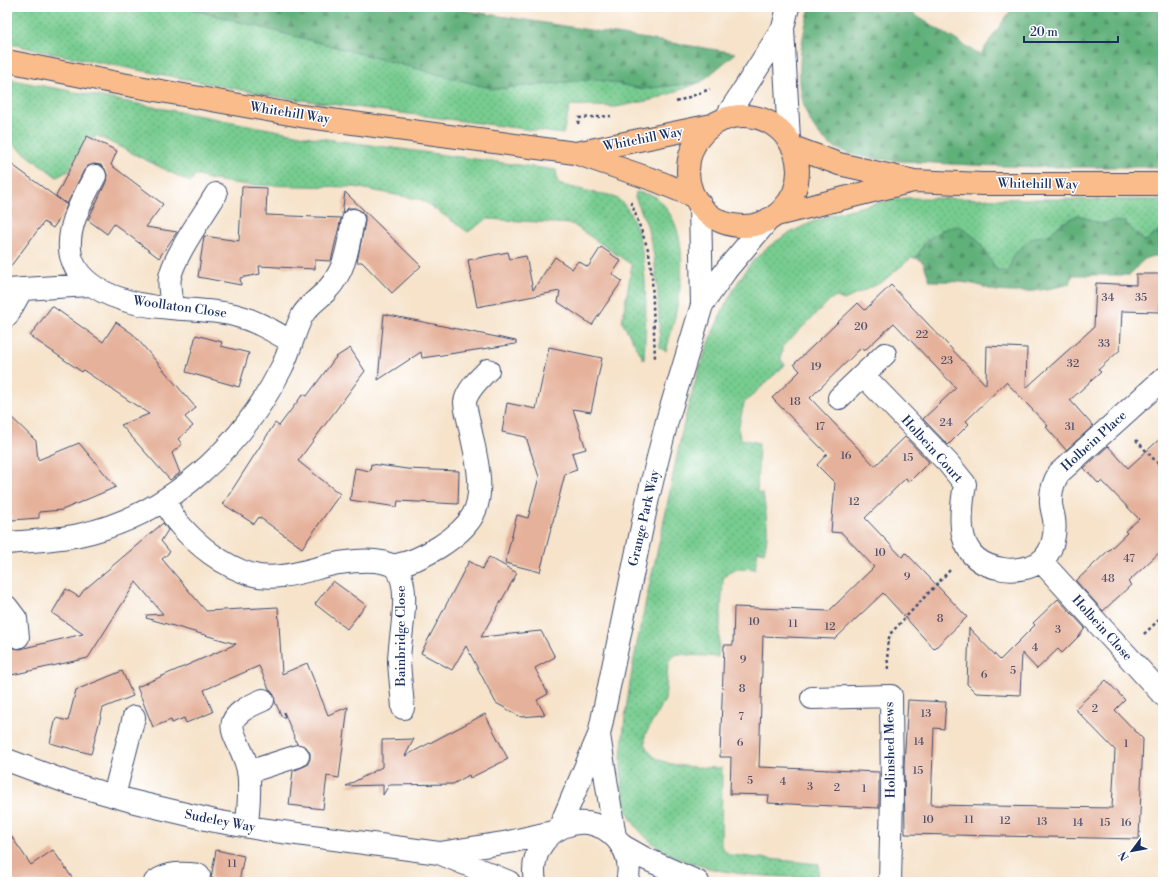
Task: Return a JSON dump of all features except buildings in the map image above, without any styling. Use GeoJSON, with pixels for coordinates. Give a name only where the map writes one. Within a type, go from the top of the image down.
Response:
{"type":"FeatureCollection","features":[{"type":"Feature","properties":{"kind":"main road","name":"Whitehill Way"},"geometry":{"type":"LineString","coordinates":[[7,61],[122,84],[301,116],[575,153],[657,181],[698,201]]}},
{"type":"Feature","properties":{"kind":"main road"},"geometry":{"type":"LineString","coordinates":[[742,116],[760,118],[775,126],[791,143],[798,163],[798,180],[792,196],[772,217],[752,225],[728,223],[712,216],[698,201],[690,182],[689,164],[698,138],[718,122],[742,116]]}},
{"type":"Feature","properties":{"kind":"main road","name":"Whitehill Way"},"geometry":{"type":"LineString","coordinates":[[575,153],[718,122]]}},
{"type":"Feature","properties":{"kind":"main road","name":"Whitehill Way"},"geometry":{"type":"LineString","coordinates":[[791,143],[839,164],[914,181],[982,184],[1163,184]]}},
{"type":"Feature","properties":{"kind":"main road","name":"Whitehill Way"},"geometry":{"type":"LineString","coordinates":[[772,217],[914,181]]}},
{"type":"Feature","properties":{"kind":"street"},"geometry":{"type":"LineString","coordinates":[[788,7],[783,28],[791,143]]}},
{"type":"Feature","properties":{"kind":"street"},"geometry":{"type":"LineString","coordinates":[[718,122],[783,28]]}},
{"type":"Feature","properties":{"kind":"street"},"geometry":{"type":"LineString","coordinates":[[89,285],[75,266],[71,256],[71,244],[78,212],[95,176]]}},
{"type":"Feature","properties":{"kind":"street"},"geometry":{"type":"LineString","coordinates":[[173,308],[170,293],[170,278],[174,267],[180,252],[216,194]]}},
{"type":"Feature","properties":{"kind":"street","name":"Grange Park Way"},"geometry":{"type":"LineString","coordinates":[[698,201],[702,305]]}},
{"type":"Feature","properties":{"kind":"street","name":"Grange Park Way"},"geometry":{"type":"LineString","coordinates":[[556,830],[599,735],[648,498],[667,421],[702,305],[727,269],[772,217]]}},
{"type":"Feature","properties":{"kind":"street"},"geometry":{"type":"LineString","coordinates":[[7,543],[79,535],[118,524],[165,500],[204,470],[247,423],[283,366],[303,314],[339,275],[346,257],[353,220]]}},
{"type":"Feature","properties":{"kind":"street"},"geometry":{"type":"LineString","coordinates":[[7,316],[14,289],[89,285]]}},
{"type":"Feature","properties":{"kind":"street","name":"Woollaton Close"},"geometry":{"type":"LineString","coordinates":[[89,285],[109,294],[138,303],[173,308],[206,310],[234,315],[262,325],[292,342]]}},
{"type":"Feature","properties":{"kind":"street"},"geometry":{"type":"LineString","coordinates":[[839,398],[885,354]]}},
{"type":"Feature","properties":{"kind":"street"},"geometry":{"type":"LineString","coordinates":[[165,500],[178,523],[199,544],[230,566],[251,574],[266,576],[288,575],[339,563],[360,561],[381,562],[394,566],[424,555],[443,545],[458,534],[473,515],[480,497],[478,472],[465,402],[476,382],[488,370]]}},
{"type":"Feature","properties":{"kind":"street","name":"Holbein Court"},"geometry":{"type":"LineString","coordinates":[[863,375],[948,463],[965,484],[961,524],[963,538],[969,551]]}},
{"type":"Feature","properties":{"kind":"street","name":"Holbein Place"},"geometry":{"type":"LineString","coordinates":[[1041,561],[1053,543],[1055,531],[1050,500],[1055,480],[1059,473],[1163,379]]}},
{"type":"Feature","properties":{"kind":"street"},"geometry":{"type":"LineString","coordinates":[[969,551],[991,568],[1006,570],[1026,568],[1041,561]]}},
{"type":"Feature","properties":{"kind":"street","name":"Holbein Close"},"geometry":{"type":"LineString","coordinates":[[1041,561],[1163,695]]}},
{"type":"Feature","properties":{"kind":"street","name":"Bainbridge Close"},"geometry":{"type":"LineString","coordinates":[[394,566],[399,571],[403,595],[402,634],[399,660],[403,708]]}},
{"type":"Feature","properties":{"kind":"street"},"geometry":{"type":"LineString","coordinates":[[7,607],[16,619],[18,637]]}},
{"type":"Feature","properties":{"kind":"street","name":"Holinshed Mews"},"geometry":{"type":"LineString","coordinates":[[812,698],[891,696],[892,793],[890,882]]}},
{"type":"Feature","properties":{"kind":"street"},"geometry":{"type":"LineString","coordinates":[[247,826],[248,772],[232,731],[232,722],[241,711],[263,700]]}},
{"type":"Feature","properties":{"kind":"street"},"geometry":{"type":"LineString","coordinates":[[114,796],[134,717]]}},
{"type":"Feature","properties":{"kind":"street","name":"Grange Park Way"},"geometry":{"type":"LineString","coordinates":[[599,735],[618,841],[628,862],[627,882]]}},
{"type":"Feature","properties":{"kind":"street"},"geometry":{"type":"LineString","coordinates":[[248,772],[298,756]]}},
{"type":"Feature","properties":{"kind":"street","name":"Sudeley Way"},"geometry":{"type":"LineString","coordinates":[[7,760],[69,783],[182,813],[247,826],[439,853],[509,882]]}},
{"type":"Feature","properties":{"kind":"street","name":"Sudeley Way"},"geometry":{"type":"LineString","coordinates":[[439,853],[494,845],[556,830],[576,823],[587,823],[604,829],[618,841]]}},
{"type":"Feature","properties":{"kind":"street"},"geometry":{"type":"LineString","coordinates":[[535,882],[534,867],[536,855],[541,844],[556,830]]}},
{"type":"Feature","properties":{"kind":"street"},"geometry":{"type":"LineString","coordinates":[[618,841],[644,858],[698,882]]}},
{"type":"Feature","properties":{"kind":"street"},"geometry":{"type":"LineString","coordinates":[[154,882],[170,874],[183,873],[199,875]]}},
{"type":"Feature","properties":{"kind":"path"},"geometry":{"type":"LineString","coordinates":[[1117,420],[1163,469]]}},
{"type":"Feature","properties":{"kind":"path"},"geometry":{"type":"LineString","coordinates":[[891,696],[887,646],[890,634],[969,551]]}},
{"type":"Feature","properties":{"kind":"green space"},"geometry":{"type":"Polygon","coordinates":[[[7,7],[184,7],[494,89],[596,79],[643,89],[701,82],[656,99],[616,107],[570,105],[563,134],[278,97],[40,51],[7,43],[7,7]]]}},
{"type":"Feature","properties":{"kind":"green space"},"geometry":{"type":"Polygon","coordinates":[[[184,7],[443,7],[736,53],[701,82],[643,89],[596,79],[494,89],[184,7]]]}},
{"type":"Feature","properties":{"kind":"green space"},"geometry":{"type":"Polygon","coordinates":[[[810,7],[902,7],[980,55],[1013,7],[1163,7],[1163,167],[1040,167],[949,164],[872,158],[859,156],[837,149],[828,143],[816,130],[807,115],[802,97],[800,60],[802,42],[810,7]]]}},
{"type":"Feature","properties":{"kind":"green space"},"geometry":{"type":"Polygon","coordinates":[[[7,79],[311,137],[556,170],[558,184],[614,197],[627,208],[635,225],[641,247],[646,297],[644,360],[622,322],[632,265],[572,224],[487,219],[468,232],[422,200],[355,187],[248,185],[213,180],[195,175],[190,182],[96,135],[81,164],[57,177],[7,140],[7,79]]]}},
{"type":"Feature","properties":{"kind":"green space"},"geometry":{"type":"Polygon","coordinates":[[[636,192],[654,196],[662,202],[676,226],[680,243],[682,261],[681,280],[675,318],[666,351],[660,348],[658,295],[654,256],[647,225],[635,197],[636,192]]]}},
{"type":"Feature","properties":{"kind":"green space"},"geometry":{"type":"Polygon","coordinates":[[[907,198],[1163,200],[1163,229],[1144,242],[1139,235],[1112,221],[1101,224],[1078,215],[1061,224],[1049,235],[1034,237],[1009,273],[997,270],[977,239],[926,240],[916,258],[911,258],[882,282],[844,300],[837,297],[831,299],[782,347],[781,360],[785,365],[744,403],[738,430],[741,439],[759,443],[757,492],[763,494],[766,516],[767,537],[764,552],[758,550],[755,569],[733,570],[723,579],[718,657],[677,654],[670,659],[668,665],[665,700],[645,735],[645,741],[648,750],[662,761],[682,766],[722,768],[721,846],[730,855],[819,864],[818,878],[745,874],[694,864],[671,855],[651,842],[635,825],[626,807],[622,787],[621,766],[625,719],[638,637],[682,433],[697,376],[707,347],[728,299],[745,271],[754,260],[769,247],[786,235],[825,217],[867,205],[907,198]]]}},
{"type":"Feature","properties":{"kind":"green space"},"geometry":{"type":"Polygon","coordinates":[[[1078,215],[1101,224],[1112,221],[1125,222],[1144,242],[1163,229],[1163,256],[1147,258],[1130,275],[1073,275],[1070,284],[1025,292],[997,291],[962,282],[930,281],[923,262],[916,258],[928,240],[938,232],[951,227],[959,226],[977,239],[997,270],[1009,272],[1013,255],[1034,237],[1049,235],[1061,224],[1078,215]]]}}]}
